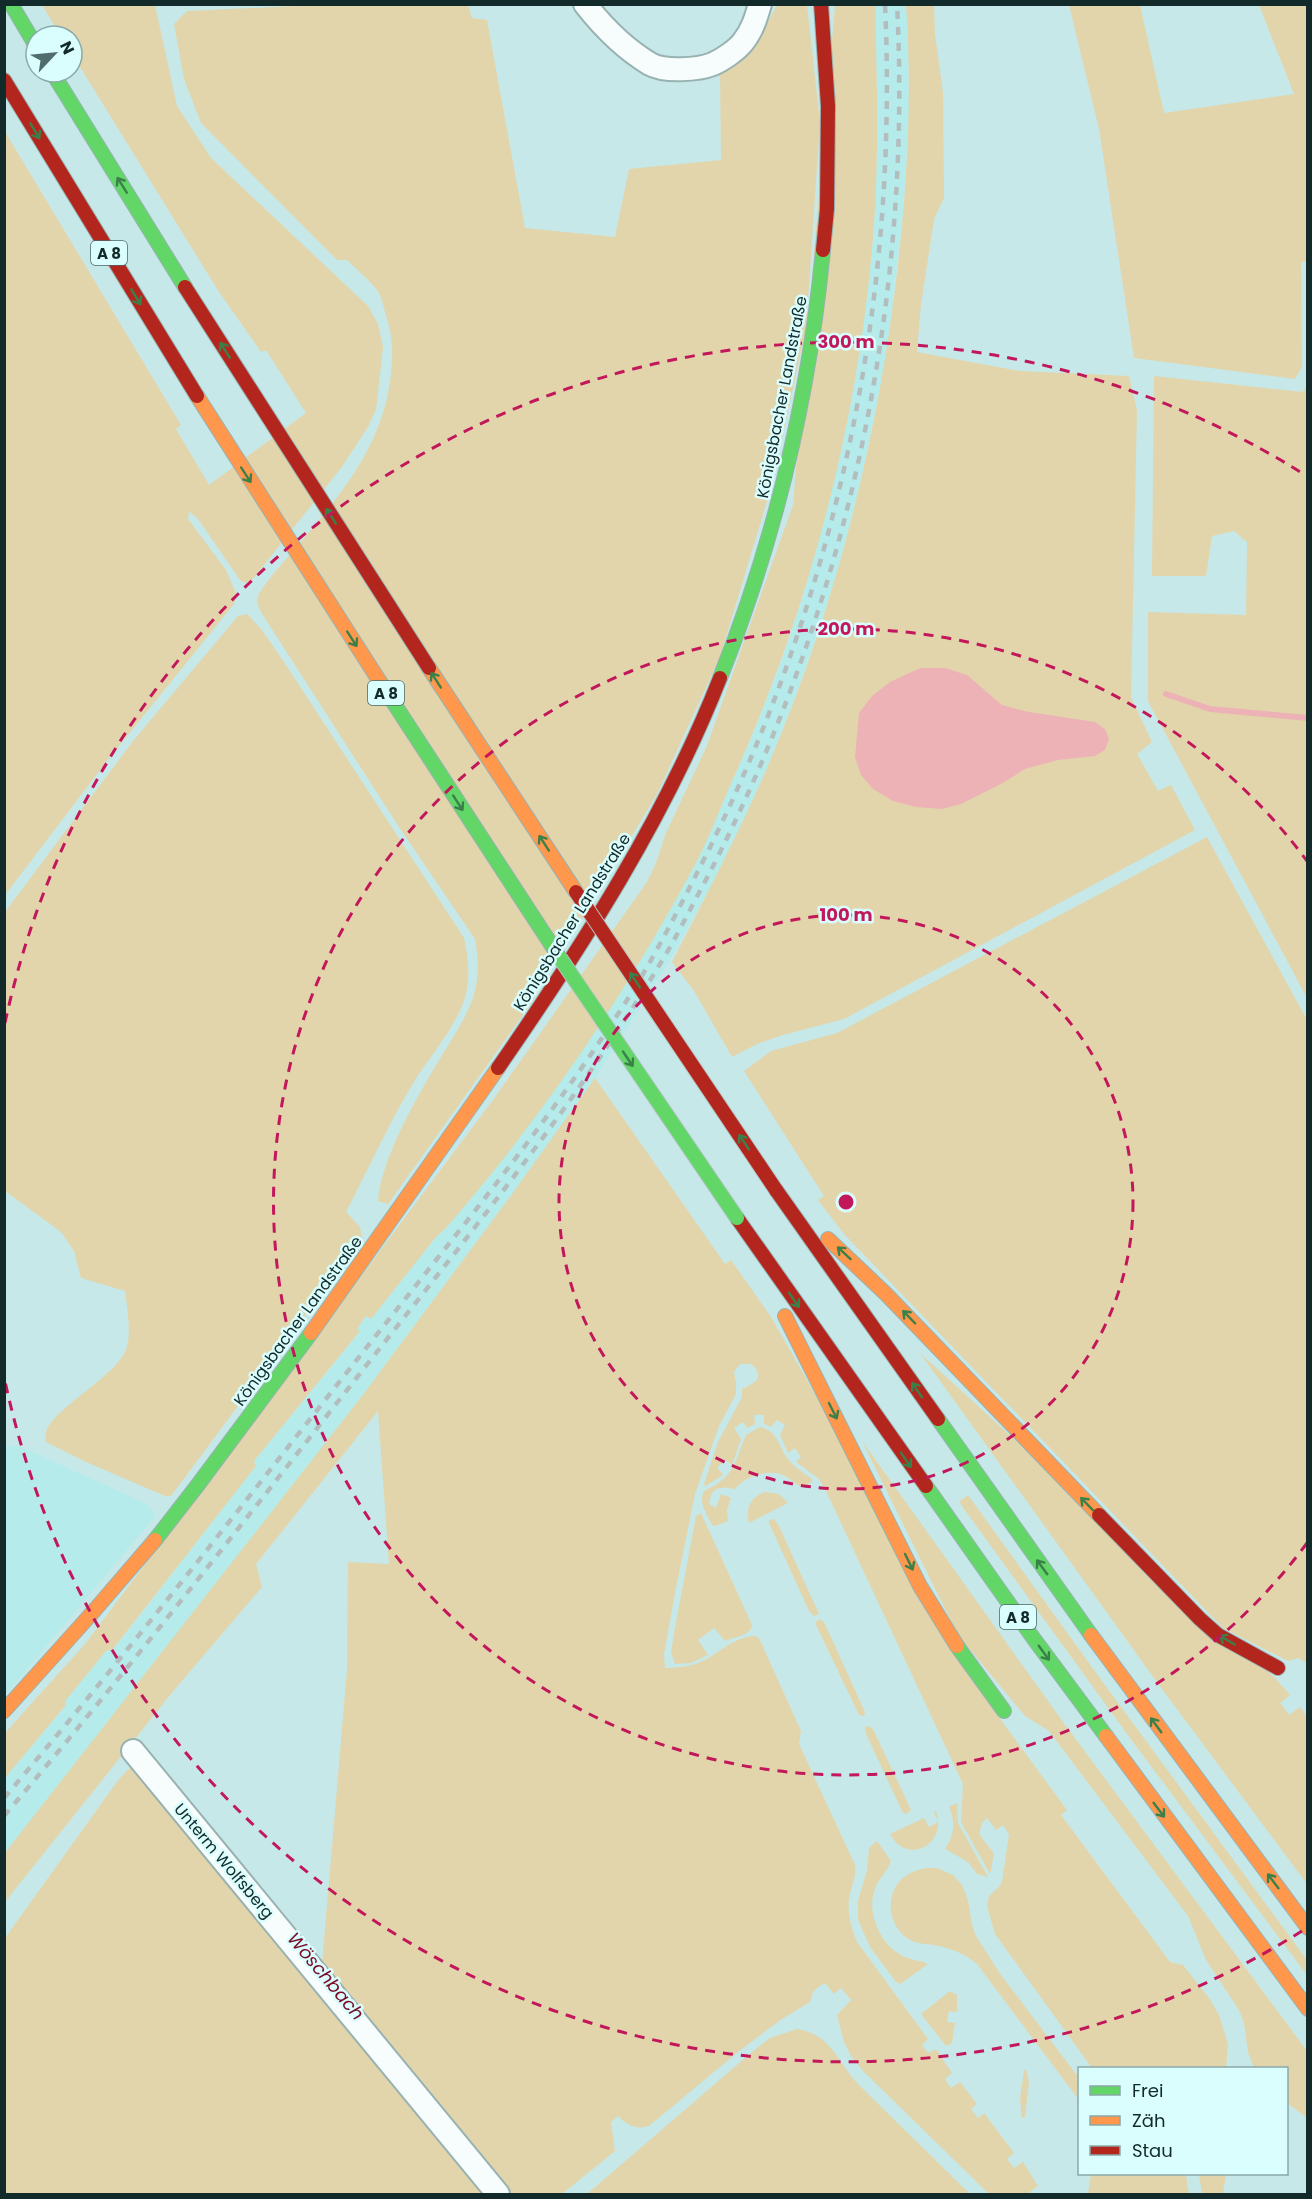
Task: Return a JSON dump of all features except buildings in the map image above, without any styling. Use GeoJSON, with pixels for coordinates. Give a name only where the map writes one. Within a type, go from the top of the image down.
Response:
{"type":"FeatureCollection","features":[{"type":"Feature","properties":{"kind":"main road"},"geometry":{"type":"LineString","coordinates":[[11,4],[24,26]]}},
{"type":"Feature","properties":{"kind":"main road","name":"Königsbacher Landstraße"},"geometry":{"type":"LineString","coordinates":[[4,1711],[178,1510],[382,1233],[582,943],[620,882],[689,752],[731,653],[773,526],[807,375],[823,259],[828,173],[828,79],[821,4]]}},
{"type":"Feature","properties":{"kind":"main road","name":"A 8"},"geometry":{"type":"LineString","coordinates":[[4,80],[215,426],[560,958],[737,1218],[1034,1639],[1308,2009]]}},
{"type":"Feature","properties":{"kind":"main road"},"geometry":{"type":"LineString","coordinates":[[59,84],[256,400],[452,705],[777,1190],[1060,1592],[1308,1928]]}},
{"type":"Feature","properties":{"kind":"main road"},"geometry":{"type":"LineString","coordinates":[[777,1190],[886,1294],[1200,1619],[1218,1635],[1278,1668]]}},
{"type":"Feature","properties":{"kind":"main road"},"geometry":{"type":"LineString","coordinates":[[737,1218],[920,1586],[950,1636],[1004,1711]]}},
{"type":"Feature","properties":{"kind":"street"},"geometry":{"type":"LineString","coordinates":[[585,4],[601,24],[652,65],[681,70],[713,64],[742,44],[753,27],[760,4]]}},
{"type":"Feature","properties":{"kind":"street","name":"Unterm Wolfsberg"},"geometry":{"type":"LineString","coordinates":[[133,1751],[498,2194]]}},
{"type":"Feature","properties":{"kind":"shaded area"},"geometry":{"type":"Polygon","coordinates":[[[339,4],[468,5],[472,18],[487,20],[525,228],[615,237],[629,169],[721,160],[720,70],[752,51],[777,5],[807,5],[820,122],[806,329],[771,488],[720,657],[657,794],[530,1005],[388,1204],[378,1201],[393,1148],[410,1111],[462,1023],[475,991],[478,959],[475,939],[399,827],[266,620],[257,602],[259,594],[270,578],[329,508],[363,459],[386,404],[391,373],[390,333],[379,293],[372,284],[347,260],[337,260],[201,123],[184,79],[174,24],[187,11],[339,4]]]}},
{"type":"Feature","properties":{"kind":"shaded area"},"geometry":{"type":"Polygon","coordinates":[[[42,5],[155,5],[177,106],[211,158],[368,306],[378,324],[383,347],[376,410],[368,427],[341,468],[252,580],[246,583],[240,580],[198,519],[189,511],[188,519],[226,570],[237,596],[234,604],[110,757],[5,895],[4,130],[181,425],[176,429],[209,485],[306,413],[266,350],[261,352],[219,292],[84,73],[84,24],[54,24],[42,5]]]}},
{"type":"Feature","properties":{"kind":"shaded area"},"geometry":{"type":"Polygon","coordinates":[[[835,5],[875,5],[876,198],[867,297],[857,368],[828,508],[808,578],[761,713],[703,849],[635,970],[589,1042],[540,1111],[489,1177],[436,1237],[371,1319],[366,1316],[357,1329],[360,1331],[254,1461],[256,1466],[113,1649],[106,1651],[66,1700],[65,1706],[5,1778],[5,1733],[86,1643],[493,1100],[647,882],[656,863],[666,833],[706,748],[793,505],[835,5]]]}},
{"type":"Feature","properties":{"kind":"shaded area"},"geometry":{"type":"Polygon","coordinates":[[[875,5],[906,5],[907,18],[909,112],[903,211],[886,356],[862,476],[834,586],[768,766],[731,850],[670,960],[595,1078],[512,1194],[362,1396],[5,1854],[5,1778],[65,1707],[65,1700],[106,1651],[114,1649],[256,1466],[254,1461],[360,1332],[357,1329],[367,1316],[371,1319],[514,1144],[580,1054],[651,943],[699,856],[751,739],[780,666],[802,600],[842,448],[864,317],[874,228],[877,136],[875,5]]]}},
{"type":"Feature","properties":{"kind":"shaded area"},"geometry":{"type":"Polygon","coordinates":[[[906,5],[934,5],[935,34],[943,93],[944,198],[934,219],[921,305],[917,352],[1020,371],[1129,376],[1137,410],[1131,697],[1152,742],[1137,754],[1158,791],[1171,785],[1195,830],[844,1019],[783,1035],[757,1044],[732,1057],[694,991],[672,962],[767,768],[814,644],[835,580],[852,516],[880,386],[899,255],[908,130],[909,67],[906,5]]]}},
{"type":"Feature","properties":{"kind":"shaded area"},"geometry":{"type":"Polygon","coordinates":[[[1069,5],[1140,5],[1164,113],[1294,94],[1259,5],[1307,5],[1308,261],[1301,262],[1302,367],[1295,379],[1134,358],[1099,129],[1069,5]]]}},
{"type":"Feature","properties":{"kind":"shaded area"},"geometry":{"type":"Polygon","coordinates":[[[1154,376],[1303,392],[1307,385],[1307,998],[1148,701],[1148,612],[1246,615],[1247,542],[1234,531],[1212,536],[1206,576],[1152,576],[1154,376]]]}},
{"type":"Feature","properties":{"kind":"shaded area"},"geometry":{"type":"Polygon","coordinates":[[[247,614],[261,629],[282,659],[464,938],[468,981],[465,998],[457,1017],[403,1100],[346,1212],[360,1227],[362,1239],[171,1496],[165,1496],[46,1442],[46,1432],[50,1423],[117,1364],[124,1354],[127,1347],[129,1323],[125,1291],[81,1278],[74,1251],[61,1232],[5,1191],[5,912],[133,741],[238,616],[247,614]]]}},
{"type":"Feature","properties":{"kind":"shaded area"},"geometry":{"type":"Polygon","coordinates":[[[920,668],[945,668],[967,675],[1002,705],[1029,712],[1095,722],[1105,729],[1109,739],[1105,750],[1095,756],[1058,760],[1025,769],[961,804],[942,809],[916,807],[893,801],[873,789],[861,775],[855,757],[859,713],[872,696],[890,682],[920,668]]]}},
{"type":"Feature","properties":{"kind":"shaded area"},"geometry":{"type":"Polygon","coordinates":[[[1207,837],[1307,1020],[1307,1663],[1298,1658],[1288,1661],[1223,1628],[844,1234],[818,1200],[824,1196],[744,1071],[771,1051],[837,1033],[1207,837]]]}},
{"type":"Feature","properties":{"kind":"shaded area"},"geometry":{"type":"Polygon","coordinates":[[[595,1078],[725,1264],[731,1260],[771,1317],[998,1716],[1067,1810],[1061,1815],[1170,1962],[1183,1965],[1209,1998],[1219,2015],[1228,2044],[1226,2067],[1091,2067],[995,1934],[987,1906],[989,1896],[1002,1882],[1009,1834],[1003,1825],[996,1830],[987,1818],[982,1823],[979,1834],[994,1854],[990,1874],[961,1822],[963,1784],[826,1491],[819,1479],[796,1462],[801,1457],[795,1448],[788,1453],[780,1435],[785,1425],[777,1420],[771,1427],[764,1424],[764,1415],[754,1415],[755,1424],[747,1428],[743,1422],[734,1428],[741,1439],[732,1465],[726,1460],[717,1467],[723,1475],[706,1486],[704,1484],[718,1442],[742,1397],[742,1389],[757,1380],[758,1373],[751,1364],[740,1364],[734,1372],[736,1394],[719,1426],[695,1494],[664,1654],[665,1668],[694,1664],[740,1639],[755,1636],[759,1638],[801,1731],[799,1744],[855,1865],[849,1912],[857,1942],[928,2039],[922,2045],[928,2053],[936,2049],[952,2073],[945,2079],[951,2088],[960,2082],[977,2104],[971,2109],[978,2118],[984,2113],[1014,2153],[1007,2159],[1014,2168],[1023,2162],[1038,2186],[1030,2192],[1032,2194],[989,2194],[863,2071],[851,2056],[844,2042],[837,2015],[851,2000],[841,1988],[834,1994],[825,1983],[815,1990],[810,2002],[779,2021],[738,2052],[649,2126],[632,2126],[618,2116],[611,2122],[615,2151],[562,2194],[510,2194],[322,1964],[347,1670],[348,1562],[389,1564],[378,1411],[256,1564],[262,1587],[170,1695],[5,1902],[4,1854],[362,1396],[595,1078]]]}},
{"type":"Feature","properties":{"kind":"shaded area"},"geometry":{"type":"Polygon","coordinates":[[[920,1353],[1276,1679],[1290,1695],[1280,1703],[1289,1715],[1300,1707],[1308,1723],[1307,1884],[1159,1685],[920,1353]]]}},
{"type":"Feature","properties":{"kind":"shaded area"},"geometry":{"type":"Polygon","coordinates":[[[760,1427],[774,1435],[788,1459],[811,1478],[812,1482],[803,1487],[783,1475],[764,1473],[745,1480],[735,1489],[717,1489],[712,1494],[709,1504],[716,1508],[721,1494],[731,1498],[727,1510],[728,1521],[712,1525],[703,1504],[702,1495],[704,1491],[728,1475],[746,1435],[760,1427]]]}},
{"type":"Feature","properties":{"kind":"shaded area"},"geometry":{"type":"Polygon","coordinates":[[[862,1441],[1066,1726],[1307,2051],[1307,2118],[1288,2104],[1288,2067],[1254,2067],[1239,2010],[1206,1960],[1188,1916],[1049,1731],[1025,1716],[958,1635],[862,1441]]]}},
{"type":"Feature","properties":{"kind":"shaded area"},"geometry":{"type":"Polygon","coordinates":[[[5,1446],[19,1446],[147,1504],[156,1515],[5,1695],[5,1446]]]}},
{"type":"Feature","properties":{"kind":"shaded area"},"geometry":{"type":"Polygon","coordinates":[[[765,1492],[779,1494],[788,1503],[749,1523],[750,1504],[765,1492]]]}},
{"type":"Feature","properties":{"kind":"shaded area"},"geometry":{"type":"Polygon","coordinates":[[[968,1495],[1307,1960],[1307,1975],[1130,1738],[959,1502],[968,1495]]]}},
{"type":"Feature","properties":{"kind":"shaded area"},"geometry":{"type":"Polygon","coordinates":[[[701,1513],[752,1625],[749,1632],[725,1641],[714,1628],[698,1640],[708,1655],[691,1663],[675,1664],[671,1653],[674,1633],[696,1516],[701,1513]]]}},
{"type":"Feature","properties":{"kind":"shaded area"},"geometry":{"type":"Polygon","coordinates":[[[774,1519],[819,1614],[814,1616],[809,1611],[769,1523],[769,1520],[774,1519]]]}},
{"type":"Feature","properties":{"kind":"shaded area"},"geometry":{"type":"Polygon","coordinates":[[[819,1619],[824,1622],[865,1712],[864,1716],[859,1715],[815,1623],[819,1619]]]}},
{"type":"Feature","properties":{"kind":"shaded area"},"geometry":{"type":"Polygon","coordinates":[[[865,1727],[873,1729],[911,1810],[906,1814],[903,1813],[866,1734],[865,1727]]]}},
{"type":"Feature","properties":{"kind":"shaded area"},"geometry":{"type":"Polygon","coordinates":[[[136,1762],[492,2194],[5,2194],[5,1938],[119,1779],[136,1762]]]}},
{"type":"Feature","properties":{"kind":"shaded area"},"geometry":{"type":"Polygon","coordinates":[[[957,1803],[958,1823],[988,1877],[977,1874],[968,1862],[945,1849],[953,1829],[953,1818],[949,1807],[957,1803]]]}},
{"type":"Feature","properties":{"kind":"shaded area"},"geometry":{"type":"Polygon","coordinates":[[[924,1818],[929,1827],[938,1822],[931,1842],[915,1850],[906,1849],[897,1844],[890,1834],[924,1818]]]}},
{"type":"Feature","properties":{"kind":"shaded area"},"geometry":{"type":"Polygon","coordinates":[[[877,1841],[891,1861],[876,1885],[873,1898],[872,1907],[877,1926],[893,1950],[904,1957],[928,1964],[900,1984],[896,1982],[870,1947],[858,1920],[858,1901],[867,1870],[869,1848],[877,1841]]]}},
{"type":"Feature","properties":{"kind":"shaded area"},"geometry":{"type":"Polygon","coordinates":[[[937,1868],[953,1875],[962,1885],[968,1900],[976,1936],[1001,1975],[1078,2077],[1078,2099],[977,1964],[951,1949],[915,1942],[898,1930],[892,1917],[892,1896],[897,1884],[905,1876],[915,1871],[937,1868]]]}},
{"type":"Feature","properties":{"kind":"shaded area"},"geometry":{"type":"Polygon","coordinates":[[[950,1991],[957,1995],[957,2012],[949,2011],[947,2022],[955,2023],[952,2043],[946,2046],[921,2014],[950,1991]]]}},
{"type":"Feature","properties":{"kind":"shaded area"},"geometry":{"type":"Polygon","coordinates":[[[797,2029],[809,2032],[826,2043],[858,2084],[970,2194],[587,2194],[752,2052],[770,2038],[797,2029]]]}},
{"type":"Feature","properties":{"kind":"shaded area"},"geometry":{"type":"Polygon","coordinates":[[[1024,2070],[1026,2070],[1029,2082],[1025,2117],[1022,2118],[1020,2099],[1024,2070]]]}},
{"type":"Feature","properties":{"kind":"shaded area"},"geometry":{"type":"Polygon","coordinates":[[[1091,2175],[1186,2175],[1189,2194],[1088,2194],[1091,2175]]]}},
{"type":"Feature","properties":{"kind":"shaded area"},"geometry":{"type":"Polygon","coordinates":[[[1199,2175],[1226,2175],[1223,2194],[1202,2194],[1199,2175]]]}},
{"type":"Feature","properties":{"kind":"waterway"},"geometry":{"type":"LineString","coordinates":[[1166,694],[1210,709],[1308,718]]}},
{"type":"Feature","properties":{"kind":"railway"},"geometry":{"type":"LineString","coordinates":[[4,1798],[178,1586],[520,1153],[627,1000],[659,946],[697,873],[745,771],[787,666],[821,560],[848,451],[868,341],[881,229],[887,117],[885,4]]}},
{"type":"Feature","properties":{"kind":"railway"},"geometry":{"type":"LineString","coordinates":[[4,1816],[183,1598],[515,1175],[626,1018],[665,955],[700,891],[750,788],[794,682],[830,572],[858,461],[880,348],[893,234],[899,119],[897,4]]}},
{"type":"Feature","properties":{"kind":"traffic: fast"},"geometry":{"type":"LineString","coordinates":[[11,4],[24,26]]}},
{"type":"Feature","properties":{"kind":"traffic: fast"},"geometry":{"type":"LineString","coordinates":[[59,84],[185,287]]}},
{"type":"Feature","properties":{"kind":"traffic: fast"},"geometry":{"type":"LineString","coordinates":[[720,678],[757,574],[787,468],[809,360],[823,250]]}},
{"type":"Feature","properties":{"kind":"traffic: fast"},"geometry":{"type":"LineString","coordinates":[[380,682],[560,958]]}},
{"type":"Feature","properties":{"kind":"traffic: fast"},"geometry":{"type":"LineString","coordinates":[[560,958],[737,1218]]}},
{"type":"Feature","properties":{"kind":"traffic: fast"},"geometry":{"type":"LineString","coordinates":[[155,1540],[311,1333]]}},
{"type":"Feature","properties":{"kind":"traffic: fast"},"geometry":{"type":"LineString","coordinates":[[938,1419],[1091,1635]]}},
{"type":"Feature","properties":{"kind":"traffic: fast"},"geometry":{"type":"LineString","coordinates":[[926,1486],[1106,1736]]}},
{"type":"Feature","properties":{"kind":"traffic: fast"},"geometry":{"type":"LineString","coordinates":[[957,1646],[1004,1711]]}},
{"type":"Feature","properties":{"kind":"traffic: slow"},"geometry":{"type":"LineString","coordinates":[[197,396],[380,682]]}},
{"type":"Feature","properties":{"kind":"traffic: slow"},"geometry":{"type":"LineString","coordinates":[[429,668],[576,892]]}},
{"type":"Feature","properties":{"kind":"traffic: slow"},"geometry":{"type":"LineString","coordinates":[[311,1333],[498,1068]]}},
{"type":"Feature","properties":{"kind":"traffic: slow"},"geometry":{"type":"LineString","coordinates":[[828,1239],[886,1294],[1099,1515]]}},
{"type":"Feature","properties":{"kind":"traffic: slow"},"geometry":{"type":"LineString","coordinates":[[785,1316],[920,1586],[957,1646]]}},
{"type":"Feature","properties":{"kind":"traffic: slow"},"geometry":{"type":"LineString","coordinates":[[4,1711],[155,1540]]}},
{"type":"Feature","properties":{"kind":"traffic: slow"},"geometry":{"type":"LineString","coordinates":[[1091,1635],[1308,1928]]}},
{"type":"Feature","properties":{"kind":"traffic: slow"},"geometry":{"type":"LineString","coordinates":[[1106,1736],[1308,2009]]}},
{"type":"Feature","properties":{"kind":"traffic: jam"},"geometry":{"type":"LineString","coordinates":[[821,4],[828,106],[827,209],[823,250]]}},
{"type":"Feature","properties":{"kind":"traffic: jam"},"geometry":{"type":"LineString","coordinates":[[4,80],[197,396]]}},
{"type":"Feature","properties":{"kind":"traffic: jam"},"geometry":{"type":"LineString","coordinates":[[185,287],[429,668]]}},
{"type":"Feature","properties":{"kind":"traffic: jam"},"geometry":{"type":"LineString","coordinates":[[498,1068],[561,975],[648,830],[674,781],[720,678]]}},
{"type":"Feature","properties":{"kind":"traffic: jam"},"geometry":{"type":"LineString","coordinates":[[576,892],[776,1190]]}},
{"type":"Feature","properties":{"kind":"traffic: jam"},"geometry":{"type":"LineString","coordinates":[[776,1190],[938,1419]]}},
{"type":"Feature","properties":{"kind":"traffic: jam"},"geometry":{"type":"LineString","coordinates":[[737,1218],[926,1486]]}},
{"type":"Feature","properties":{"kind":"traffic: jam"},"geometry":{"type":"LineString","coordinates":[[1099,1515],[1218,1635],[1278,1668]]}},
{"type":"Feature","properties":{"kind":"water label","name":"Wöschbach"},"geometry":{"type":"Point","coordinates":[326,1976]}}]}
